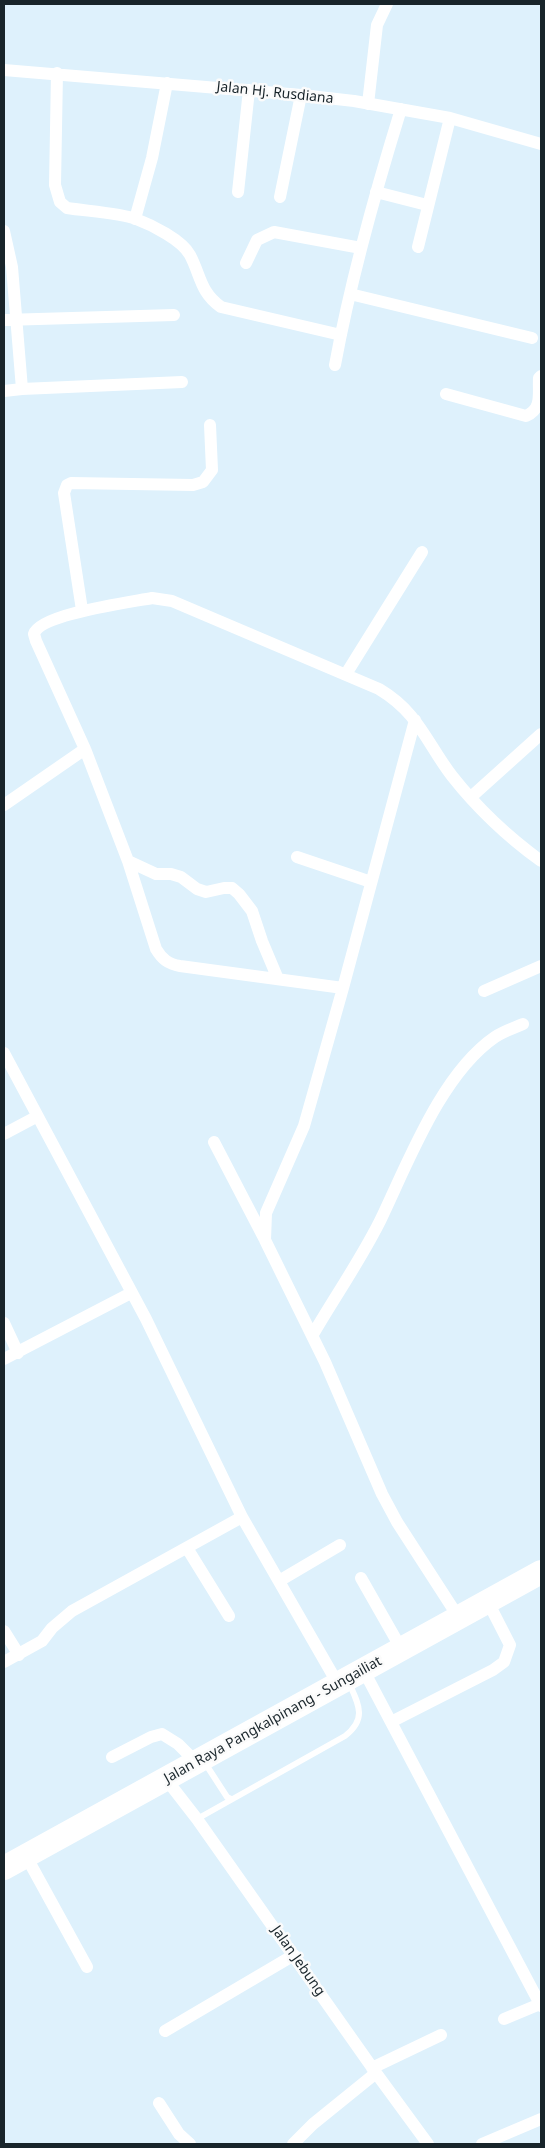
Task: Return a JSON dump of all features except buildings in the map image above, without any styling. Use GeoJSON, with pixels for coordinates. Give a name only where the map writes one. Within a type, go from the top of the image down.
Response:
{"type":"FeatureCollection","features":[{"type":"Feature","properties":{"kind":"highway","name":"Jalan Raya Pangkalpinang - Sungailiat"},"geometry":{"type":"LineString","coordinates":[[4,1868],[541,1572]]}},
{"type":"Feature","properties":{"kind":"street"},"geometry":{"type":"LineString","coordinates":[[368,104],[377,26],[388,4]]}},
{"type":"Feature","properties":{"kind":"street","name":"Jalan Hj. Rusdiana"},"geometry":{"type":"LineString","coordinates":[[4,70],[249,90],[368,104],[450,118],[541,144]]}},
{"type":"Feature","properties":{"kind":"street"},"geometry":{"type":"LineString","coordinates":[[57,74],[55,185],[60,202],[67,208],[135,219],[174,239],[190,255],[205,291],[211,300],[221,307],[341,335]]}},
{"type":"Feature","properties":{"kind":"street"},"geometry":{"type":"LineString","coordinates":[[135,219],[152,158],[167,83]]}},
{"type":"Feature","properties":{"kind":"street"},"geometry":{"type":"LineString","coordinates":[[238,192],[249,90]]}},
{"type":"Feature","properties":{"kind":"street"},"geometry":{"type":"LineString","coordinates":[[280,197],[301,95]]}},
{"type":"Feature","properties":{"kind":"street"},"geometry":{"type":"LineString","coordinates":[[335,365],[361,248],[401,109]]}},
{"type":"Feature","properties":{"kind":"street"},"geometry":{"type":"LineString","coordinates":[[418,247],[450,118]]}},
{"type":"Feature","properties":{"kind":"street"},"geometry":{"type":"LineString","coordinates":[[376,192],[427,205]]}},
{"type":"Feature","properties":{"kind":"street"},"geometry":{"type":"LineString","coordinates":[[4,231],[12,267],[18,318],[22,389]]}},
{"type":"Feature","properties":{"kind":"street"},"geometry":{"type":"LineString","coordinates":[[246,263],[257,240],[274,232],[361,248]]}},
{"type":"Feature","properties":{"kind":"street"},"geometry":{"type":"LineString","coordinates":[[350,294],[532,338]]}},
{"type":"Feature","properties":{"kind":"street"},"geometry":{"type":"LineString","coordinates":[[4,320],[18,318],[174,315]]}},
{"type":"Feature","properties":{"kind":"street"},"geometry":{"type":"LineString","coordinates":[[446,394],[526,416],[532,414],[537,408],[539,378],[541,376]]}},
{"type":"Feature","properties":{"kind":"street"},"geometry":{"type":"LineString","coordinates":[[4,391],[182,382]]}},
{"type":"Feature","properties":{"kind":"street"},"geometry":{"type":"LineString","coordinates":[[82,610],[64,493],[67,484],[71,482],[193,485],[203,482],[212,470],[210,425]]}},
{"type":"Feature","properties":{"kind":"street"},"geometry":{"type":"LineString","coordinates":[[346,674],[422,552]]}},
{"type":"Feature","properties":{"kind":"street"},"geometry":{"type":"LineString","coordinates":[[343,988],[180,966],[166,962],[156,949],[128,861],[85,749],[34,634],[39,626],[82,610],[152,598],[167,600],[346,674],[390,696],[401,704],[415,720],[453,777],[505,834],[541,861]]}},
{"type":"Feature","properties":{"kind":"street"},"geometry":{"type":"LineString","coordinates":[[265,1240],[266,1213],[304,1126],[415,720]]}},
{"type":"Feature","properties":{"kind":"street"},"geometry":{"type":"LineString","coordinates":[[471,797],[541,734]]}},
{"type":"Feature","properties":{"kind":"street"},"geometry":{"type":"LineString","coordinates":[[4,805],[85,749]]}},
{"type":"Feature","properties":{"kind":"street"},"geometry":{"type":"LineString","coordinates":[[297,857],[371,882]]}},
{"type":"Feature","properties":{"kind":"street"},"geometry":{"type":"LineString","coordinates":[[128,861],[156,874],[171,874],[181,877],[197,890],[206,892],[232,888],[252,911],[278,979]]}},
{"type":"Feature","properties":{"kind":"street"},"geometry":{"type":"LineString","coordinates":[[484,991],[541,966]]}},
{"type":"Feature","properties":{"kind":"street"},"geometry":{"type":"LineString","coordinates":[[312,1336],[370,1239],[433,1112],[453,1081],[484,1046],[497,1036],[523,1024]]}},
{"type":"Feature","properties":{"kind":"street"},"geometry":{"type":"LineString","coordinates":[[4,1053],[36,1117],[131,1294],[146,1318],[242,1517],[278,1581],[350,1678],[391,1722],[536,1985],[541,2005],[504,2019]]}},
{"type":"Feature","properties":{"kind":"street"},"geometry":{"type":"LineString","coordinates":[[4,1134],[36,1117]]}},
{"type":"Feature","properties":{"kind":"street"},"geometry":{"type":"LineString","coordinates":[[214,1142],[312,1336],[382,1494],[397,1522],[459,1618]]}},
{"type":"Feature","properties":{"kind":"street"},"geometry":{"type":"LineString","coordinates":[[4,1359],[131,1294]]}},
{"type":"Feature","properties":{"kind":"street"},"geometry":{"type":"LineString","coordinates":[[4,1324],[18,1353]]}},
{"type":"Feature","properties":{"kind":"street"},"geometry":{"type":"LineString","coordinates":[[4,1662],[42,1641],[52,1628],[72,1611],[242,1517]]}},
{"type":"Feature","properties":{"kind":"street"},"geometry":{"type":"LineString","coordinates":[[278,1581],[340,1545]]}},
{"type":"Feature","properties":{"kind":"street"},"geometry":{"type":"LineString","coordinates":[[187,1548],[229,1616]]}},
{"type":"Feature","properties":{"kind":"street"},"geometry":{"type":"LineString","coordinates":[[361,1578],[402,1650]]}},
{"type":"Feature","properties":{"kind":"street"},"geometry":{"type":"LineString","coordinates":[[391,1722],[493,1670],[504,1662],[510,1645],[488,1602]]}},
{"type":"Feature","properties":{"kind":"street"},"geometry":{"type":"LineString","coordinates":[[4,1631],[19,1655]]}},
{"type":"Feature","properties":{"kind":"street"},"geometry":{"type":"LineString","coordinates":[[112,1757],[151,1736],[162,1734],[199,1761]]}},
{"type":"Feature","properties":{"kind":"street","name":"Jalan Jebung"},"geometry":{"type":"LineString","coordinates":[[166,1779],[197,1819],[428,2144]]}},
{"type":"Feature","properties":{"kind":"street"},"geometry":{"type":"LineString","coordinates":[[26,1856],[87,1967]]}},
{"type":"Feature","properties":{"kind":"street"},"geometry":{"type":"LineString","coordinates":[[166,2031],[294,1955]]}},
{"type":"Feature","properties":{"kind":"street"},"geometry":{"type":"LineString","coordinates":[[293,2144],[374,2070],[441,2035]]}},
{"type":"Feature","properties":{"kind":"street"},"geometry":{"type":"LineString","coordinates":[[159,2103],[179,2134],[190,2144]]}},
{"type":"Feature","properties":{"kind":"street"},"geometry":{"type":"LineString","coordinates":[[482,2144],[541,2119]]}},
{"type":"Feature","properties":{"kind":"lane"},"geometry":{"type":"LineString","coordinates":[[197,1819],[346,1736],[355,1729],[360,1717],[350,1678]]}},
{"type":"Feature","properties":{"kind":"lane"},"geometry":{"type":"LineString","coordinates":[[199,1761],[231,1800]]}}]}
